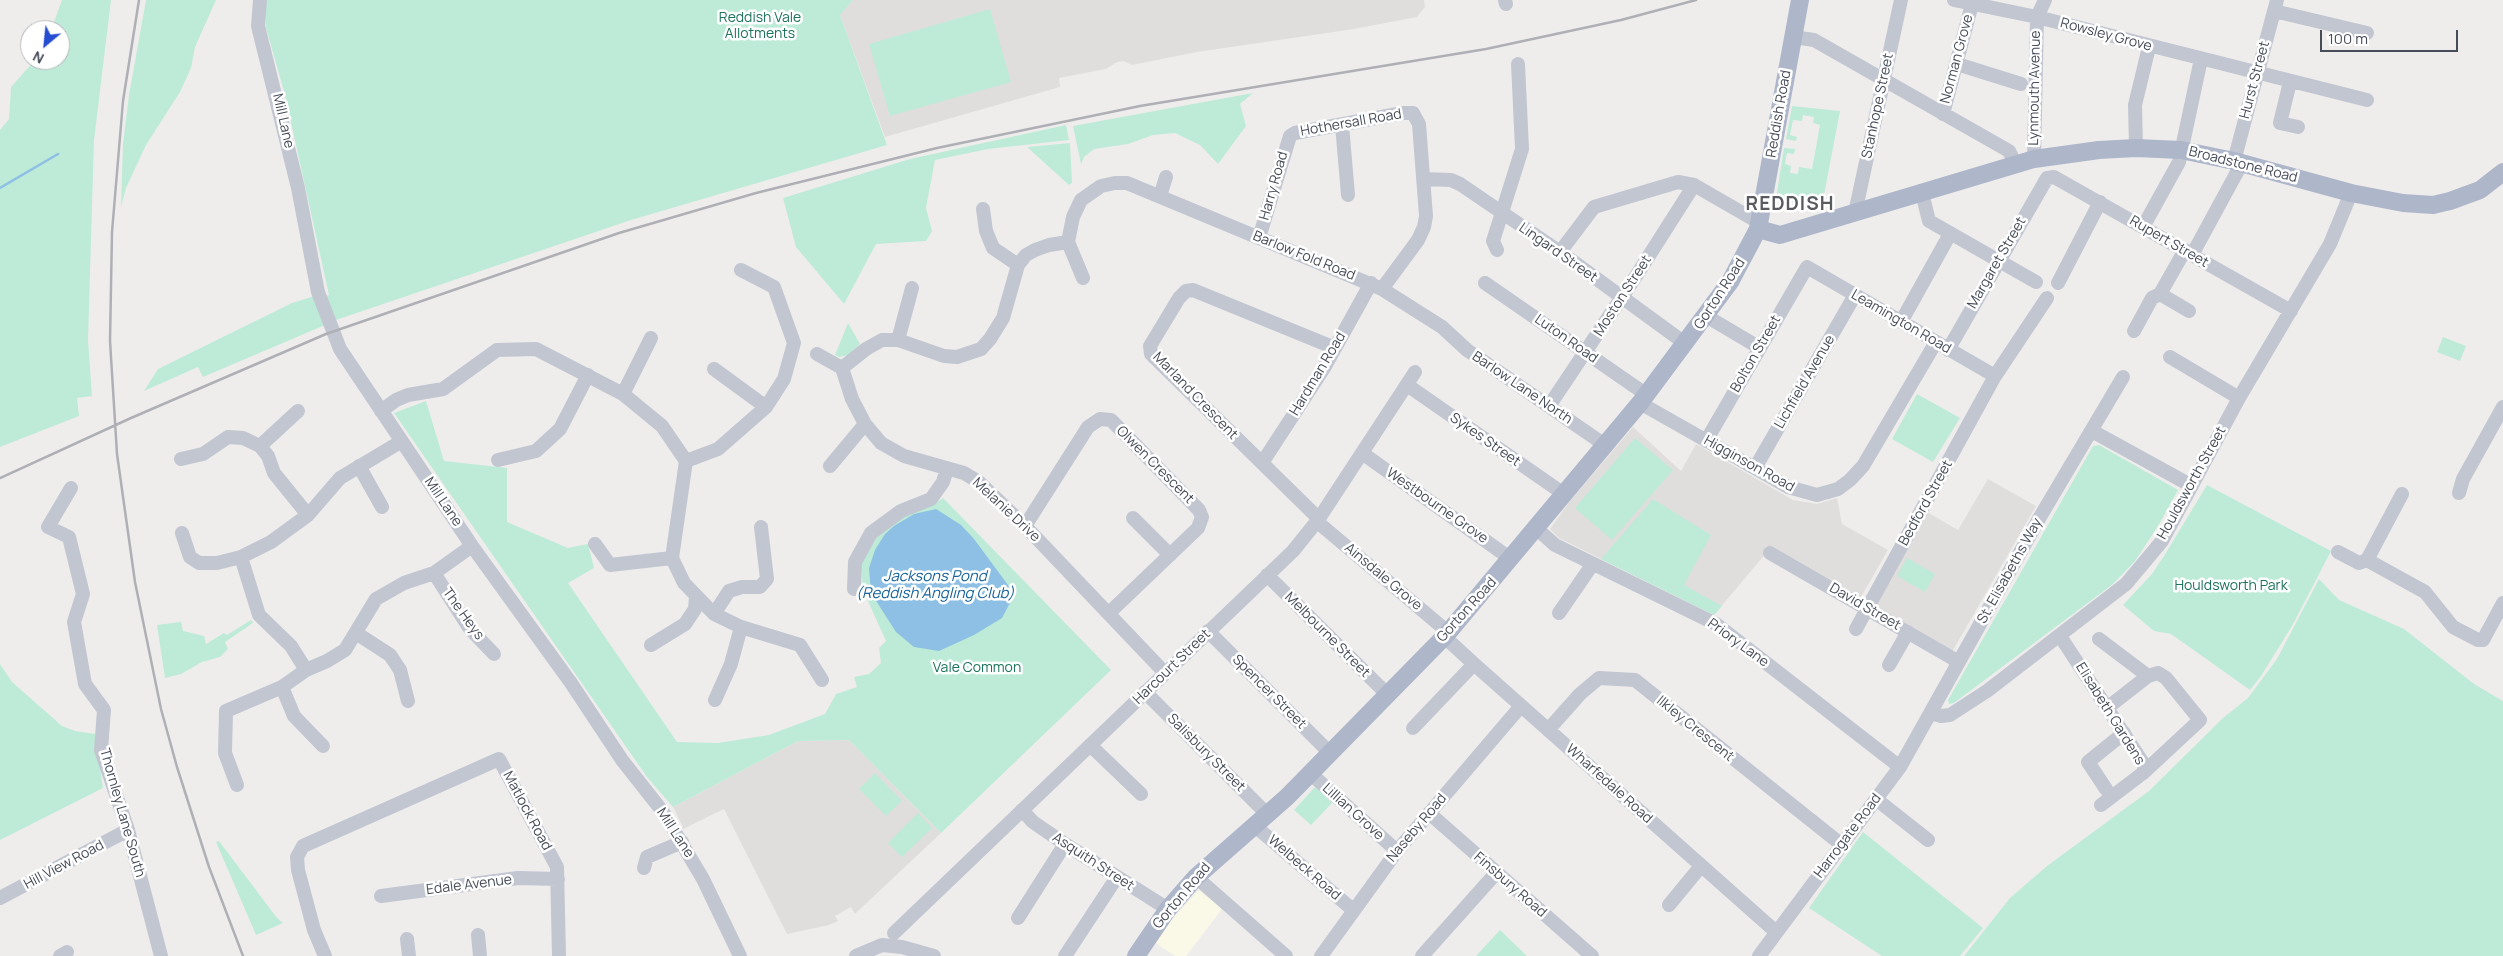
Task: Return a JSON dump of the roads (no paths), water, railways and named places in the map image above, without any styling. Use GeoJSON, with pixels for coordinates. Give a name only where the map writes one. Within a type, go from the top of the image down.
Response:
{"type":"FeatureCollection","features":[{"type":"Feature","properties":{"kind":"main road","name":"Reddish Road"},"geometry":{"type":"LineString","coordinates":[[1760,224],[1800,0]]}},
{"type":"Feature","properties":{"kind":"main road","name":"Broadstone Road"},"geometry":{"type":"LineString","coordinates":[[1760,224],[1780,234],[2034,160],[2091,151],[2136,148],[2181,150],[2238,162],[2351,193],[2404,203],[2434,205],[2459,198],[2491,182]]}},
{"type":"Feature","properties":{"kind":"main road","name":"Gorton Road"},"geometry":{"type":"LineString","coordinates":[[1136,956],[1168,909],[1196,877],[1261,820],[1330,753],[1446,635],[1511,559],[1644,399],[1686,344],[1730,282],[1748,251],[1760,224]]}},
{"type":"Feature","properties":{"kind":"main road"},"geometry":{"type":"LineString","coordinates":[[1748,251],[1777,241],[1802,229]]}},
{"type":"Feature","properties":{"kind":"street","name":"Mill Lane"},"geometry":{"type":"LineString","coordinates":[[260,0],[258,26],[298,188],[318,292],[340,349],[472,546],[682,842],[703,879],[740,956]]}},
{"type":"Feature","properties":{"kind":"street","name":"Stanhope Street"},"geometry":{"type":"LineString","coordinates":[[1855,213],[1901,0]]}},
{"type":"Feature","properties":{"kind":"street","name":"Rowsley Grove"},"geometry":{"type":"LineString","coordinates":[[1954,0],[2037,17],[2149,47],[2367,100]]}},
{"type":"Feature","properties":{"kind":"street"},"geometry":{"type":"LineString","coordinates":[[2037,17],[2045,0]]}},
{"type":"Feature","properties":{"kind":"street","name":"Norman Grove"},"geometry":{"type":"LineString","coordinates":[[1943,114],[1972,4]]}},
{"type":"Feature","properties":{"kind":"street"},"geometry":{"type":"LineString","coordinates":[[2276,6],[2367,33]]}},
{"type":"Feature","properties":{"kind":"street","name":"Hurst Street"},"geometry":{"type":"LineString","coordinates":[[2134,331],[2152,298],[2160,294],[2189,253],[2238,162],[2258,72],[2276,6]]}},
{"type":"Feature","properties":{"kind":"street","name":"Lynmouth Avenue"},"geometry":{"type":"LineString","coordinates":[[2034,160],[2037,17]]}},
{"type":"Feature","properties":{"kind":"street"},"geometry":{"type":"LineString","coordinates":[[1793,37],[1814,40],[2009,151],[2016,165]]}},
{"type":"Feature","properties":{"kind":"street"},"geometry":{"type":"LineString","coordinates":[[2136,148],[2135,105],[2149,47]]}},
{"type":"Feature","properties":{"kind":"street"},"geometry":{"type":"LineString","coordinates":[[2144,227],[2179,162],[2202,59]]}},
{"type":"Feature","properties":{"kind":"street"},"geometry":{"type":"LineString","coordinates":[[1497,250],[1493,241],[1503,214],[1522,148],[1518,64]]}},
{"type":"Feature","properties":{"kind":"street"},"geometry":{"type":"LineString","coordinates":[[1957,64],[2021,84]]}},
{"type":"Feature","properties":{"kind":"street"},"geometry":{"type":"LineString","coordinates":[[2290,82],[2280,123],[2298,127]]}},
{"type":"Feature","properties":{"kind":"street","name":"Hothersall Road"},"geometry":{"type":"LineString","coordinates":[[1290,136],[1296,133],[1404,112],[1413,114]]}},
{"type":"Feature","properties":{"kind":"street","name":"Hardman Road"},"geometry":{"type":"LineString","coordinates":[[1262,463],[1377,286],[1418,240],[1424,227],[1426,216],[1419,124],[1413,114]]}},
{"type":"Feature","properties":{"kind":"street"},"geometry":{"type":"LineString","coordinates":[[1342,125],[1348,195]]}},
{"type":"Feature","properties":{"kind":"street","name":"Harry Road"},"geometry":{"type":"LineString","coordinates":[[1259,238],[1290,136]]}},
{"type":"Feature","properties":{"kind":"street"},"geometry":{"type":"LineString","coordinates":[[1160,196],[1166,175]]}},
{"type":"Feature","properties":{"kind":"street","name":"Rupert Street"},"geometry":{"type":"LineString","coordinates":[[2047,178],[2054,177],[2100,202],[2290,311]]}},
{"type":"Feature","properties":{"kind":"street","name":"Margaret Street"},"geometry":{"type":"LineString","coordinates":[[1948,350],[2047,178]]}},
{"type":"Feature","properties":{"kind":"street","name":"Lingard Street"},"geometry":{"type":"LineString","coordinates":[[1424,179],[1451,180],[1460,184],[1560,252],[1686,344]]}},
{"type":"Feature","properties":{"kind":"street"},"geometry":{"type":"LineString","coordinates":[[1560,252],[1594,208],[1678,182],[1694,185],[1760,224]]}},
{"type":"Feature","properties":{"kind":"street","name":"Barlow Fold Road"},"geometry":{"type":"LineString","coordinates":[[1068,242],[1073,217],[1081,200],[1101,186],[1115,183],[1127,184],[1377,286],[1442,327]]}},
{"type":"Feature","properties":{"kind":"street","name":"Moston Street"},"geometry":{"type":"LineString","coordinates":[[1549,406],[1694,185]]}},
{"type":"Feature","properties":{"kind":"street"},"geometry":{"type":"LineString","coordinates":[[1922,193],[1929,221],[2036,282]]}},
{"type":"Feature","properties":{"kind":"street","name":"Houldsworth Street"},"geometry":{"type":"LineString","coordinates":[[1931,713],[1945,716],[1959,711],[2060,636],[2126,584],[2162,541],[2239,398],[2330,244],[2351,193]]}},
{"type":"Feature","properties":{"kind":"street"},"geometry":{"type":"LineString","coordinates":[[2058,283],[2100,202]]}},
{"type":"Feature","properties":{"kind":"street"},"geometry":{"type":"LineString","coordinates":[[984,209],[986,231],[993,248],[1018,265]]}},
{"type":"Feature","properties":{"kind":"street"},"geometry":{"type":"LineString","coordinates":[[1901,322],[1950,234]]}},
{"type":"Feature","properties":{"kind":"street"},"geometry":{"type":"LineString","coordinates":[[817,354],[842,368],[866,349],[882,340],[898,340],[944,356],[957,357],[981,348],[990,339],[1003,318],[1018,265],[1026,255],[1049,245],[1068,242],[1083,278]]}},
{"type":"Feature","properties":{"kind":"street","name":"Leamington Road"},"geometry":{"type":"LineString","coordinates":[[1807,268],[1995,376]]}},
{"type":"Feature","properties":{"kind":"street","name":"Bolton Street"},"geometry":{"type":"LineString","coordinates":[[1706,440],[1807,268]]}},
{"type":"Feature","properties":{"kind":"street"},"geometry":{"type":"LineString","coordinates":[[686,461],[718,449],[766,407],[784,378],[794,343],[774,287],[741,270]]}},
{"type":"Feature","properties":{"kind":"street","name":"Luton Road"},"geometry":{"type":"LineString","coordinates":[[1485,283],[1585,352],[1644,399]]}},
{"type":"Feature","properties":{"kind":"street"},"geometry":{"type":"LineString","coordinates":[[898,340],[912,288]]}},
{"type":"Feature","properties":{"kind":"street","name":"Marland Crescent"},"geometry":{"type":"LineString","coordinates":[[1318,520],[1152,354],[1150,346],[1179,298],[1186,291],[1193,290],[1335,348]]}},
{"type":"Feature","properties":{"kind":"street"},"geometry":{"type":"LineString","coordinates":[[2160,294],[2189,311]]}},
{"type":"Feature","properties":{"kind":"street","name":"Lichfield Avenue"},"geometry":{"type":"LineString","coordinates":[[1755,468],[1855,295]]}},
{"type":"Feature","properties":{"kind":"street","name":"Bedford Street"},"geometry":{"type":"LineString","coordinates":[[1856,629],[1995,376],[2047,298]]}},
{"type":"Feature","properties":{"kind":"street"},"geometry":{"type":"LineString","coordinates":[[1706,316],[1760,348]]}},
{"type":"Feature","properties":{"kind":"street","name":"Barlow Lane North"},"geometry":{"type":"LineString","coordinates":[[1442,327],[1467,350],[1605,445]]}},
{"type":"Feature","properties":{"kind":"street"},"geometry":{"type":"LineString","coordinates":[[623,394],[651,338]]}},
{"type":"Feature","properties":{"kind":"street","name":"Higginson Road"},"geometry":{"type":"LineString","coordinates":[[1644,399],[1706,440],[1796,491],[1817,495],[1838,489],[1850,480],[1863,466],[1882,437],[1936,342]]}},
{"type":"Feature","properties":{"kind":"street"},"geometry":{"type":"LineString","coordinates":[[381,411],[396,400],[408,395],[443,388],[497,350],[536,349],[623,394],[662,426],[686,461],[672,558],[684,583],[714,614],[741,627],[800,645],[822,680]]}},
{"type":"Feature","properties":{"kind":"street"},"geometry":{"type":"LineString","coordinates":[[2170,356],[2239,398]]}},
{"type":"Feature","properties":{"kind":"street","name":"Melanie Drive"},"geometry":{"type":"LineString","coordinates":[[842,368],[852,399],[865,424],[881,444],[904,456],[964,473],[979,482],[1026,526],[1166,673]]}},
{"type":"Feature","properties":{"kind":"street"},"geometry":{"type":"LineString","coordinates":[[714,369],[766,407]]}},
{"type":"Feature","properties":{"kind":"street","name":"Harcourt Street"},"geometry":{"type":"LineString","coordinates":[[894,933],[1293,551],[1318,520],[1415,372]]}},
{"type":"Feature","properties":{"kind":"street"},"geometry":{"type":"LineString","coordinates":[[498,460],[536,451],[560,428],[588,376]]}},
{"type":"Feature","properties":{"kind":"street","name":"St. Elisabeths Way"},"geometry":{"type":"LineString","coordinates":[[1931,713],[2040,517],[2123,377]]}},
{"type":"Feature","properties":{"kind":"street","name":"Sykes Street"},"geometry":{"type":"LineString","coordinates":[[1407,385],[1564,494]]}},
{"type":"Feature","properties":{"kind":"street"},"geometry":{"type":"LineString","coordinates":[[2459,493],[2463,479],[2503,407]]}},
{"type":"Feature","properties":{"kind":"street"},"geometry":{"type":"LineString","coordinates":[[260,446],[298,411]]}},
{"type":"Feature","properties":{"kind":"street","name":"Olwen Crescent"},"geometry":{"type":"LineString","coordinates":[[1026,526],[1091,424],[1100,419],[1108,419],[1134,442],[1199,510],[1202,517],[1198,528],[1108,613]]}},
{"type":"Feature","properties":{"kind":"street"},"geometry":{"type":"LineString","coordinates":[[830,466],[865,424]]}},
{"type":"Feature","properties":{"kind":"street"},"geometry":{"type":"LineString","coordinates":[[2092,431],[2192,486]]}},
{"type":"Feature","properties":{"kind":"street"},"geometry":{"type":"LineString","coordinates":[[181,459],[203,454],[228,437],[244,438],[260,446],[268,456],[274,473],[308,515]]}},
{"type":"Feature","properties":{"kind":"street"},"geometry":{"type":"LineString","coordinates":[[182,533],[190,556],[199,564],[217,563],[241,557],[272,542],[308,515],[340,478],[402,441]]}},
{"type":"Feature","properties":{"kind":"street","name":"Westbourne Grove"},"geometry":{"type":"LineString","coordinates":[[1362,453],[1511,559]]}},
{"type":"Feature","properties":{"kind":"street"},"geometry":{"type":"LineString","coordinates":[[359,466],[382,507]]}},
{"type":"Feature","properties":{"kind":"street"},"geometry":{"type":"LineString","coordinates":[[854,589],[855,562],[871,533],[901,511],[931,498],[943,482],[948,469]]}},
{"type":"Feature","properties":{"kind":"street","name":"Thornley Lane South"},"geometry":{"type":"LineString","coordinates":[[71,488],[48,527],[69,537],[83,594],[74,622],[84,684],[104,710],[101,750],[128,830],[161,956]]}},
{"type":"Feature","properties":{"kind":"street"},"geometry":{"type":"LineString","coordinates":[[2338,552],[2359,563],[2367,560],[2402,494]]}},
{"type":"Feature","properties":{"kind":"street"},"geometry":{"type":"LineString","coordinates":[[1134,518],[1170,555]]}},
{"type":"Feature","properties":{"kind":"street","name":"Ainsdale Grove"},"geometry":{"type":"LineString","coordinates":[[1318,520],[1442,627],[1446,635]]}},
{"type":"Feature","properties":{"kind":"street"},"geometry":{"type":"LineString","coordinates":[[714,614],[729,591],[742,587],[760,586],[767,579],[762,527]]}},
{"type":"Feature","properties":{"kind":"street","name":"Priory Lane"},"geometry":{"type":"LineString","coordinates":[[1536,528],[1555,545],[1716,624],[1900,767]]}},
{"type":"Feature","properties":{"kind":"street"},"geometry":{"type":"LineString","coordinates":[[595,544],[610,564],[672,558]]}},
{"type":"Feature","properties":{"kind":"street"},"geometry":{"type":"LineString","coordinates":[[237,785],[225,753],[226,711],[282,687],[306,670],[327,661],[344,650],[376,599],[404,583],[434,573],[472,546]]}},
{"type":"Feature","properties":{"kind":"street","name":"David Street"},"geometry":{"type":"LineString","coordinates":[[1770,553],[1959,662]]}},
{"type":"Feature","properties":{"kind":"street"},"geometry":{"type":"LineString","coordinates":[[241,557],[259,615],[291,646],[306,670]]}},
{"type":"Feature","properties":{"kind":"street"},"geometry":{"type":"LineString","coordinates":[[2367,560],[2426,592],[2452,627],[2478,640],[2483,640],[2501,614]]}},
{"type":"Feature","properties":{"kind":"street"},"geometry":{"type":"LineString","coordinates":[[1559,613],[1592,564]]}},
{"type":"Feature","properties":{"kind":"street","name":"The Heys"},"geometry":{"type":"LineString","coordinates":[[434,573],[470,629],[494,654]]}},
{"type":"Feature","properties":{"kind":"street","name":"Melbourne Street"},"geometry":{"type":"LineString","coordinates":[[1268,575],[1387,694]]}},
{"type":"Feature","properties":{"kind":"street"},"geometry":{"type":"LineString","coordinates":[[651,645],[685,624],[695,609],[696,597]]}},
{"type":"Feature","properties":{"kind":"street"},"geometry":{"type":"LineString","coordinates":[[715,700],[731,664],[741,627]]}},
{"type":"Feature","properties":{"kind":"street","name":"Spencer Street"},"geometry":{"type":"LineString","coordinates":[[1208,632],[1330,753]]}},
{"type":"Feature","properties":{"kind":"street"},"geometry":{"type":"LineString","coordinates":[[1889,665],[1908,632]]}},
{"type":"Feature","properties":{"kind":"street"},"geometry":{"type":"LineString","coordinates":[[356,633],[390,655],[400,670],[408,701]]}},
{"type":"Feature","properties":{"kind":"street","name":"Wharfedale Road"},"geometry":{"type":"LineString","coordinates":[[1446,635],[1449,641],[1474,664],[1775,931]]}},
{"type":"Feature","properties":{"kind":"street","name":"Elisabeth Gardens"},"geometry":{"type":"LineString","coordinates":[[2060,636],[2145,766],[2143,773],[2101,805]]}},
{"type":"Feature","properties":{"kind":"street"},"geometry":{"type":"LineString","coordinates":[[2099,639],[2148,676]]}},
{"type":"Feature","properties":{"kind":"street"},"geometry":{"type":"LineString","coordinates":[[1413,728],[1474,664]]}},
{"type":"Feature","properties":{"kind":"street"},"geometry":{"type":"LineString","coordinates":[[2108,708],[2148,676],[2158,673],[2166,678],[2200,720],[2143,773]]}},
{"type":"Feature","properties":{"kind":"street","name":"Ilkley Crescent"},"geometry":{"type":"LineString","coordinates":[[1548,730],[1580,694],[1599,678],[1635,680],[1842,845]]}},
{"type":"Feature","properties":{"kind":"street"},"geometry":{"type":"LineString","coordinates":[[282,687],[294,716],[323,746]]}},
{"type":"Feature","properties":{"kind":"street","name":"Salisbury Street"},"geometry":{"type":"LineString","coordinates":[[1145,692],[1261,820]]}},
{"type":"Feature","properties":{"kind":"street","name":"Naseby Road"},"geometry":{"type":"LineString","coordinates":[[1321,956],[1397,851],[1521,706]]}},
{"type":"Feature","properties":{"kind":"street","name":"Harrogate Road"},"geometry":{"type":"LineString","coordinates":[[1759,956],[1775,931],[1900,767],[1931,713]]}},
{"type":"Feature","properties":{"kind":"street"},"geometry":{"type":"LineString","coordinates":[[2106,789],[2088,762],[2124,733]]}},
{"type":"Feature","properties":{"kind":"street"},"geometry":{"type":"LineString","coordinates":[[1090,745],[1141,794]]}},
{"type":"Feature","properties":{"kind":"street","name":"Matlock Road"},"geometry":{"type":"LineString","coordinates":[[325,956],[314,930],[298,870],[297,857],[303,846],[499,759],[557,867],[559,956]]}},
{"type":"Feature","properties":{"kind":"street","name":"Lillian Grove"},"geometry":{"type":"LineString","coordinates":[[1310,773],[1397,851]]}},
{"type":"Feature","properties":{"kind":"street"},"geometry":{"type":"LineString","coordinates":[[1876,799],[1928,840]]}},
{"type":"Feature","properties":{"kind":"street","name":"Asquith Street"},"geometry":{"type":"LineString","coordinates":[[1022,810],[1033,822],[1065,844],[1168,909]]}},
{"type":"Feature","properties":{"kind":"street","name":"Finsbury Road"},"geometry":{"type":"LineString","coordinates":[[1429,813],[1592,956]]}},
{"type":"Feature","properties":{"kind":"street","name":"Welbeck Road"},"geometry":{"type":"LineString","coordinates":[[1261,820],[1353,910]]}},
{"type":"Feature","properties":{"kind":"street","name":"Hill View Road"},"geometry":{"type":"LineString","coordinates":[[0,898],[45,876],[128,830]]}},
{"type":"Feature","properties":{"kind":"street"},"geometry":{"type":"LineString","coordinates":[[642,858],[682,842]]}},
{"type":"Feature","properties":{"kind":"street"},"geometry":{"type":"LineString","coordinates":[[1018,918],[1065,844]]}},
{"type":"Feature","properties":{"kind":"street"},"geometry":{"type":"LineString","coordinates":[[1669,906],[1701,866]]}},
{"type":"Feature","properties":{"kind":"street"},"geometry":{"type":"LineString","coordinates":[[1422,956],[1497,872]]}},
{"type":"Feature","properties":{"kind":"street"},"geometry":{"type":"LineString","coordinates":[[1065,956],[1117,877]]}},
{"type":"Feature","properties":{"kind":"street"},"geometry":{"type":"LineString","coordinates":[[1196,877],[1286,956]]}},
{"type":"Feature","properties":{"kind":"street","name":"Edale Avenue"},"geometry":{"type":"LineString","coordinates":[[381,896],[518,878],[558,879]]}},
{"type":"Feature","properties":{"kind":"street"},"geometry":{"type":"LineString","coordinates":[[478,935],[480,956]]}},
{"type":"Feature","properties":{"kind":"street"},"geometry":{"type":"LineString","coordinates":[[407,939],[409,956]]}},
{"type":"Feature","properties":{"kind":"street"},"geometry":{"type":"LineString","coordinates":[[856,956],[882,945],[934,956]]}},
{"type":"Feature","properties":{"kind":"water","name":"Jacksons Pond (Reddish Angling Club)"},"geometry":{"type":"Polygon","coordinates":[[[936,509],[961,525],[974,539],[1008,585],[1013,597],[1002,618],[974,635],[939,651],[914,647],[896,632],[871,593],[869,568],[875,550],[885,534],[894,526],[914,514],[936,509]]]}},
{"type":"Feature","properties":{"kind":"waterway"},"geometry":{"type":"LineString","coordinates":[[0,188],[58,154]]}},
{"type":"Feature","properties":{"kind":"railway"},"geometry":{"type":"LineString","coordinates":[[139,0],[123,101],[112,232],[110,341],[117,454],[135,582],[161,709],[177,767],[209,867],[243,956]]}},
{"type":"Feature","properties":{"kind":"railway"},"geometry":{"type":"LineString","coordinates":[[0,478],[131,418],[326,334],[619,233],[756,193],[937,148],[1140,106],[1486,49],[1621,20],[1696,0]]}},
{"type":"Feature","properties":{"kind":"district","name":"REDDISH"},"geometry":{"type":"Point","coordinates":[1790,205]}},
{"type":"Feature","properties":{"kind":"park label","name":"Reddish Vale Allotments"},"geometry":{"type":"Point","coordinates":[760,26]}},
{"type":"Feature","properties":{"kind":"park label","name":"Houldsworth Park"},"geometry":{"type":"Point","coordinates":[2231,586]}},
{"type":"Feature","properties":{"kind":"park label","name":"Vale Common"},"geometry":{"type":"Point","coordinates":[977,668]}}]}
